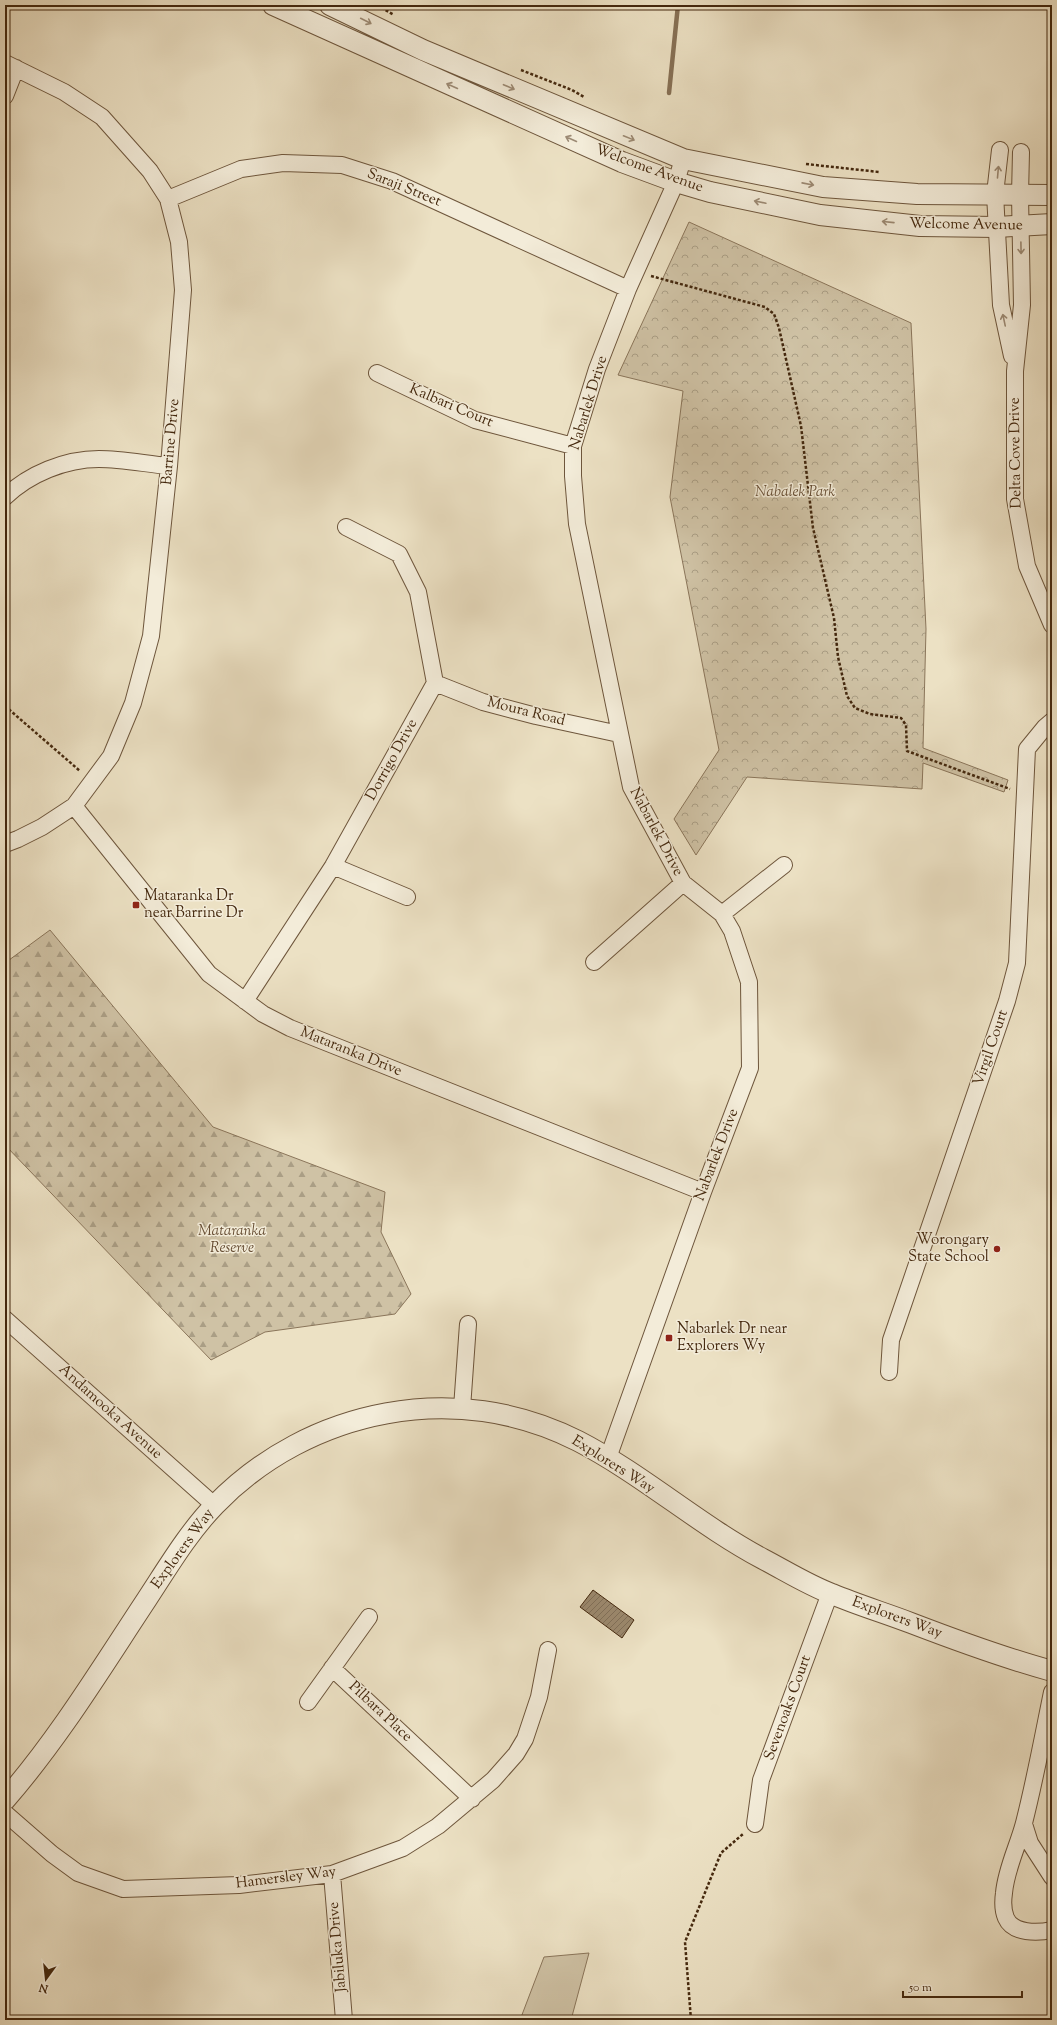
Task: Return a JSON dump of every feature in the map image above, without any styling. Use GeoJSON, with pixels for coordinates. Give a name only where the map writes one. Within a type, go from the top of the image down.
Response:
{"type":"FeatureCollection","features":[{"type":"Feature","properties":{"kind":"street","name":"Welcome Avenue"},"geometry":{"type":"LineString","coordinates":[[273,5],[622,162],[676,182],[820,215],[920,226],[997,227],[1052,224]]}},
{"type":"Feature","properties":{"kind":"street","name":"Welcome Avenue"},"geometry":{"type":"LineString","coordinates":[[330,5],[423,50],[683,159],[823,187],[917,194],[1052,195]]}},
{"type":"Feature","properties":{"kind":"street"},"geometry":{"type":"LineString","coordinates":[[5,96],[11,65]]}},
{"type":"Feature","properties":{"kind":"street","name":"Barrine Drive"},"geometry":{"type":"LineString","coordinates":[[5,844],[42,827],[74,806],[111,756],[133,703],[151,636],[169,466],[183,290],[179,242],[168,199],[150,171],[102,117],[64,92],[11,65]]}},
{"type":"Feature","properties":{"kind":"street","name":"Delta Cove Drive"},"geometry":{"type":"LineString","coordinates":[[1000,150],[996,194],[1001,305],[1015,372]]}},
{"type":"Feature","properties":{"kind":"street","name":"Delta Cove Drive"},"geometry":{"type":"LineString","coordinates":[[1021,152],[1020,226],[1022,305],[1015,372],[1015,499],[1027,566],[1052,624]]}},
{"type":"Feature","properties":{"kind":"street","name":"Nabarlek Drive"},"geometry":{"type":"LineString","coordinates":[[608,1458],[703,1192],[750,1068],[750,982],[732,930],[722,914],[682,883],[632,787],[619,734],[576,524],[572,476],[573,446],[598,368],[628,289],[637,272],[676,182],[683,159]]}},
{"type":"Feature","properties":{"kind":"street","name":"Saraji Street"},"geometry":{"type":"LineString","coordinates":[[168,199],[241,169],[283,163],[342,165],[392,181],[628,289]]}},
{"type":"Feature","properties":{"kind":"street","name":"Kalbari Court"},"geometry":{"type":"LineString","coordinates":[[377,373],[475,420],[573,446]]}},
{"type":"Feature","properties":{"kind":"street"},"geometry":{"type":"LineString","coordinates":[[5,497],[16,486],[55,466],[98,459],[169,466]]}},
{"type":"Feature","properties":{"kind":"street"},"geometry":{"type":"LineString","coordinates":[[346,527],[399,554],[418,592],[435,683]]}},
{"type":"Feature","properties":{"kind":"street","name":"Moura Road"},"geometry":{"type":"LineString","coordinates":[[435,683],[483,702],[536,716],[619,734]]}},
{"type":"Feature","properties":{"kind":"street","name":"Dorrigo Drive"},"geometry":{"type":"LineString","coordinates":[[245,1001],[333,866],[435,683]]}},
{"type":"Feature","properties":{"kind":"street","name":"Virgil Court"},"geometry":{"type":"LineString","coordinates":[[889,1372],[891,1340],[1004,1009],[1017,963],[1023,794],[1027,749],[1052,722]]}},
{"type":"Feature","properties":{"kind":"street","name":"Mataranka Drive"},"geometry":{"type":"LineString","coordinates":[[74,806],[209,974],[263,1014],[290,1028],[703,1192]]}},
{"type":"Feature","properties":{"kind":"street"},"geometry":{"type":"LineString","coordinates":[[722,914],[784,865]]}},
{"type":"Feature","properties":{"kind":"street"},"geometry":{"type":"LineString","coordinates":[[333,866],[406,897]]}},
{"type":"Feature","properties":{"kind":"street"},"geometry":{"type":"LineString","coordinates":[[594,962],[682,883]]}},
{"type":"Feature","properties":{"kind":"street","name":"Andamooka Avenue"},"geometry":{"type":"LineString","coordinates":[[5,1319],[214,1505]]}},
{"type":"Feature","properties":{"kind":"street"},"geometry":{"type":"LineString","coordinates":[[462,1408],[468,1324]]}},
{"type":"Feature","properties":{"kind":"street","name":"Explorers Way"},"geometry":{"type":"LineString","coordinates":[[5,1800],[48,1748],[187,1538],[214,1505],[246,1477],[310,1436],[334,1427],[387,1412],[421,1408],[462,1408],[502,1414],[528,1421],[576,1440],[608,1458],[747,1551],[830,1594],[977,1648],[1052,1671]]}},
{"type":"Feature","properties":{"kind":"street","name":"Sevenoaks Court"},"geometry":{"type":"LineString","coordinates":[[755,1824],[761,1780],[830,1594]]}},
{"type":"Feature","properties":{"kind":"street"},"geometry":{"type":"LineString","coordinates":[[308,1702],[369,1617]]}},
{"type":"Feature","properties":{"kind":"street","name":"Hamersley Way"},"geometry":{"type":"LineString","coordinates":[[5,1813],[52,1854],[78,1873],[123,1889],[239,1885],[332,1874],[404,1848],[438,1826],[493,1780],[516,1754],[525,1739],[539,1697],[548,1650]]}},
{"type":"Feature","properties":{"kind":"street","name":"Pilbara Place"},"geometry":{"type":"LineString","coordinates":[[332,1668],[472,1799]]}},
{"type":"Feature","properties":{"kind":"street"},"geometry":{"type":"LineString","coordinates":[[1052,1692],[1024,1824],[1004,1893],[1006,1918],[1012,1925],[1025,1931],[1040,1933],[1052,1930]]}},
{"type":"Feature","properties":{"kind":"street"},"geometry":{"type":"LineString","coordinates":[[1024,1824],[1030,1843],[1052,1877]]}},
{"type":"Feature","properties":{"kind":"street","name":"Jabiluka Drive"},"geometry":{"type":"LineString","coordinates":[[332,1874],[344,2020]]}},
{"type":"Feature","properties":{"kind":"path"},"geometry":{"type":"LineString","coordinates":[[377,5],[396,16]]}},
{"type":"Feature","properties":{"kind":"path"},"geometry":{"type":"LineString","coordinates":[[514,68],[564,86],[590,100]]}},
{"type":"Feature","properties":{"kind":"path"},"geometry":{"type":"LineString","coordinates":[[800,163],[886,172]]}},
{"type":"Feature","properties":{"kind":"path"},"geometry":{"type":"LineString","coordinates":[[637,272],[765,307],[774,314],[780,328],[801,426],[813,528],[834,618],[838,657],[847,696],[855,708],[870,714],[901,718],[906,725],[907,751],[1023,794]]}},
{"type":"Feature","properties":{"kind":"path"},"geometry":{"type":"LineString","coordinates":[[5,706],[92,781]]}},
{"type":"Feature","properties":{"kind":"path"},"geometry":{"type":"LineString","coordinates":[[692,2020],[685,1942],[721,1852],[755,1824]]}},
{"type":"Feature","properties":{"kind":"green space","name":"Nabalek Park"},"geometry":{"type":"Polygon","coordinates":[[[689,222],[911,323],[926,629],[923,748],[1008,780],[1004,792],[923,763],[922,789],[747,777],[696,855],[674,819],[719,750],[670,497],[683,391],[618,375],[689,222]]]}},
{"type":"Feature","properties":{"kind":"green space","name":"Mataranka Reserve"},"geometry":{"type":"Polygon","coordinates":[[[50,930],[213,1127],[385,1192],[381,1232],[411,1294],[395,1314],[265,1332],[211,1360],[5,1145],[5,963],[50,930]]]}},
{"type":"Feature","properties":{"kind":"green space"},"geometry":{"type":"Polygon","coordinates":[[[589,1953],[571,2020],[520,2020],[544,1957],[589,1953]]]}},
{"type":"Feature","properties":{"kind":"building"},"geometry":{"type":"Polygon","coordinates":[[[593,1590],[634,1620],[622,1638],[580,1607],[593,1590]]]}},
{"type":"Feature","properties":{"kind":"waterway"},"geometry":{"type":"LineString","coordinates":[[669,93],[678,5]]}},
{"type":"Feature","properties":{"kind":"place","name":"Mataranka Dr near Barrine Dr"},"geometry":{"type":"Point","coordinates":[136,905]}},
{"type":"Feature","properties":{"kind":"place","name":"Worongary State School"},"geometry":{"type":"Point","coordinates":[997,1249]}},
{"type":"Feature","properties":{"kind":"place","name":"Nabarlek Dr near Explorers Wy"},"geometry":{"type":"Point","coordinates":[669,1338]}}]}
